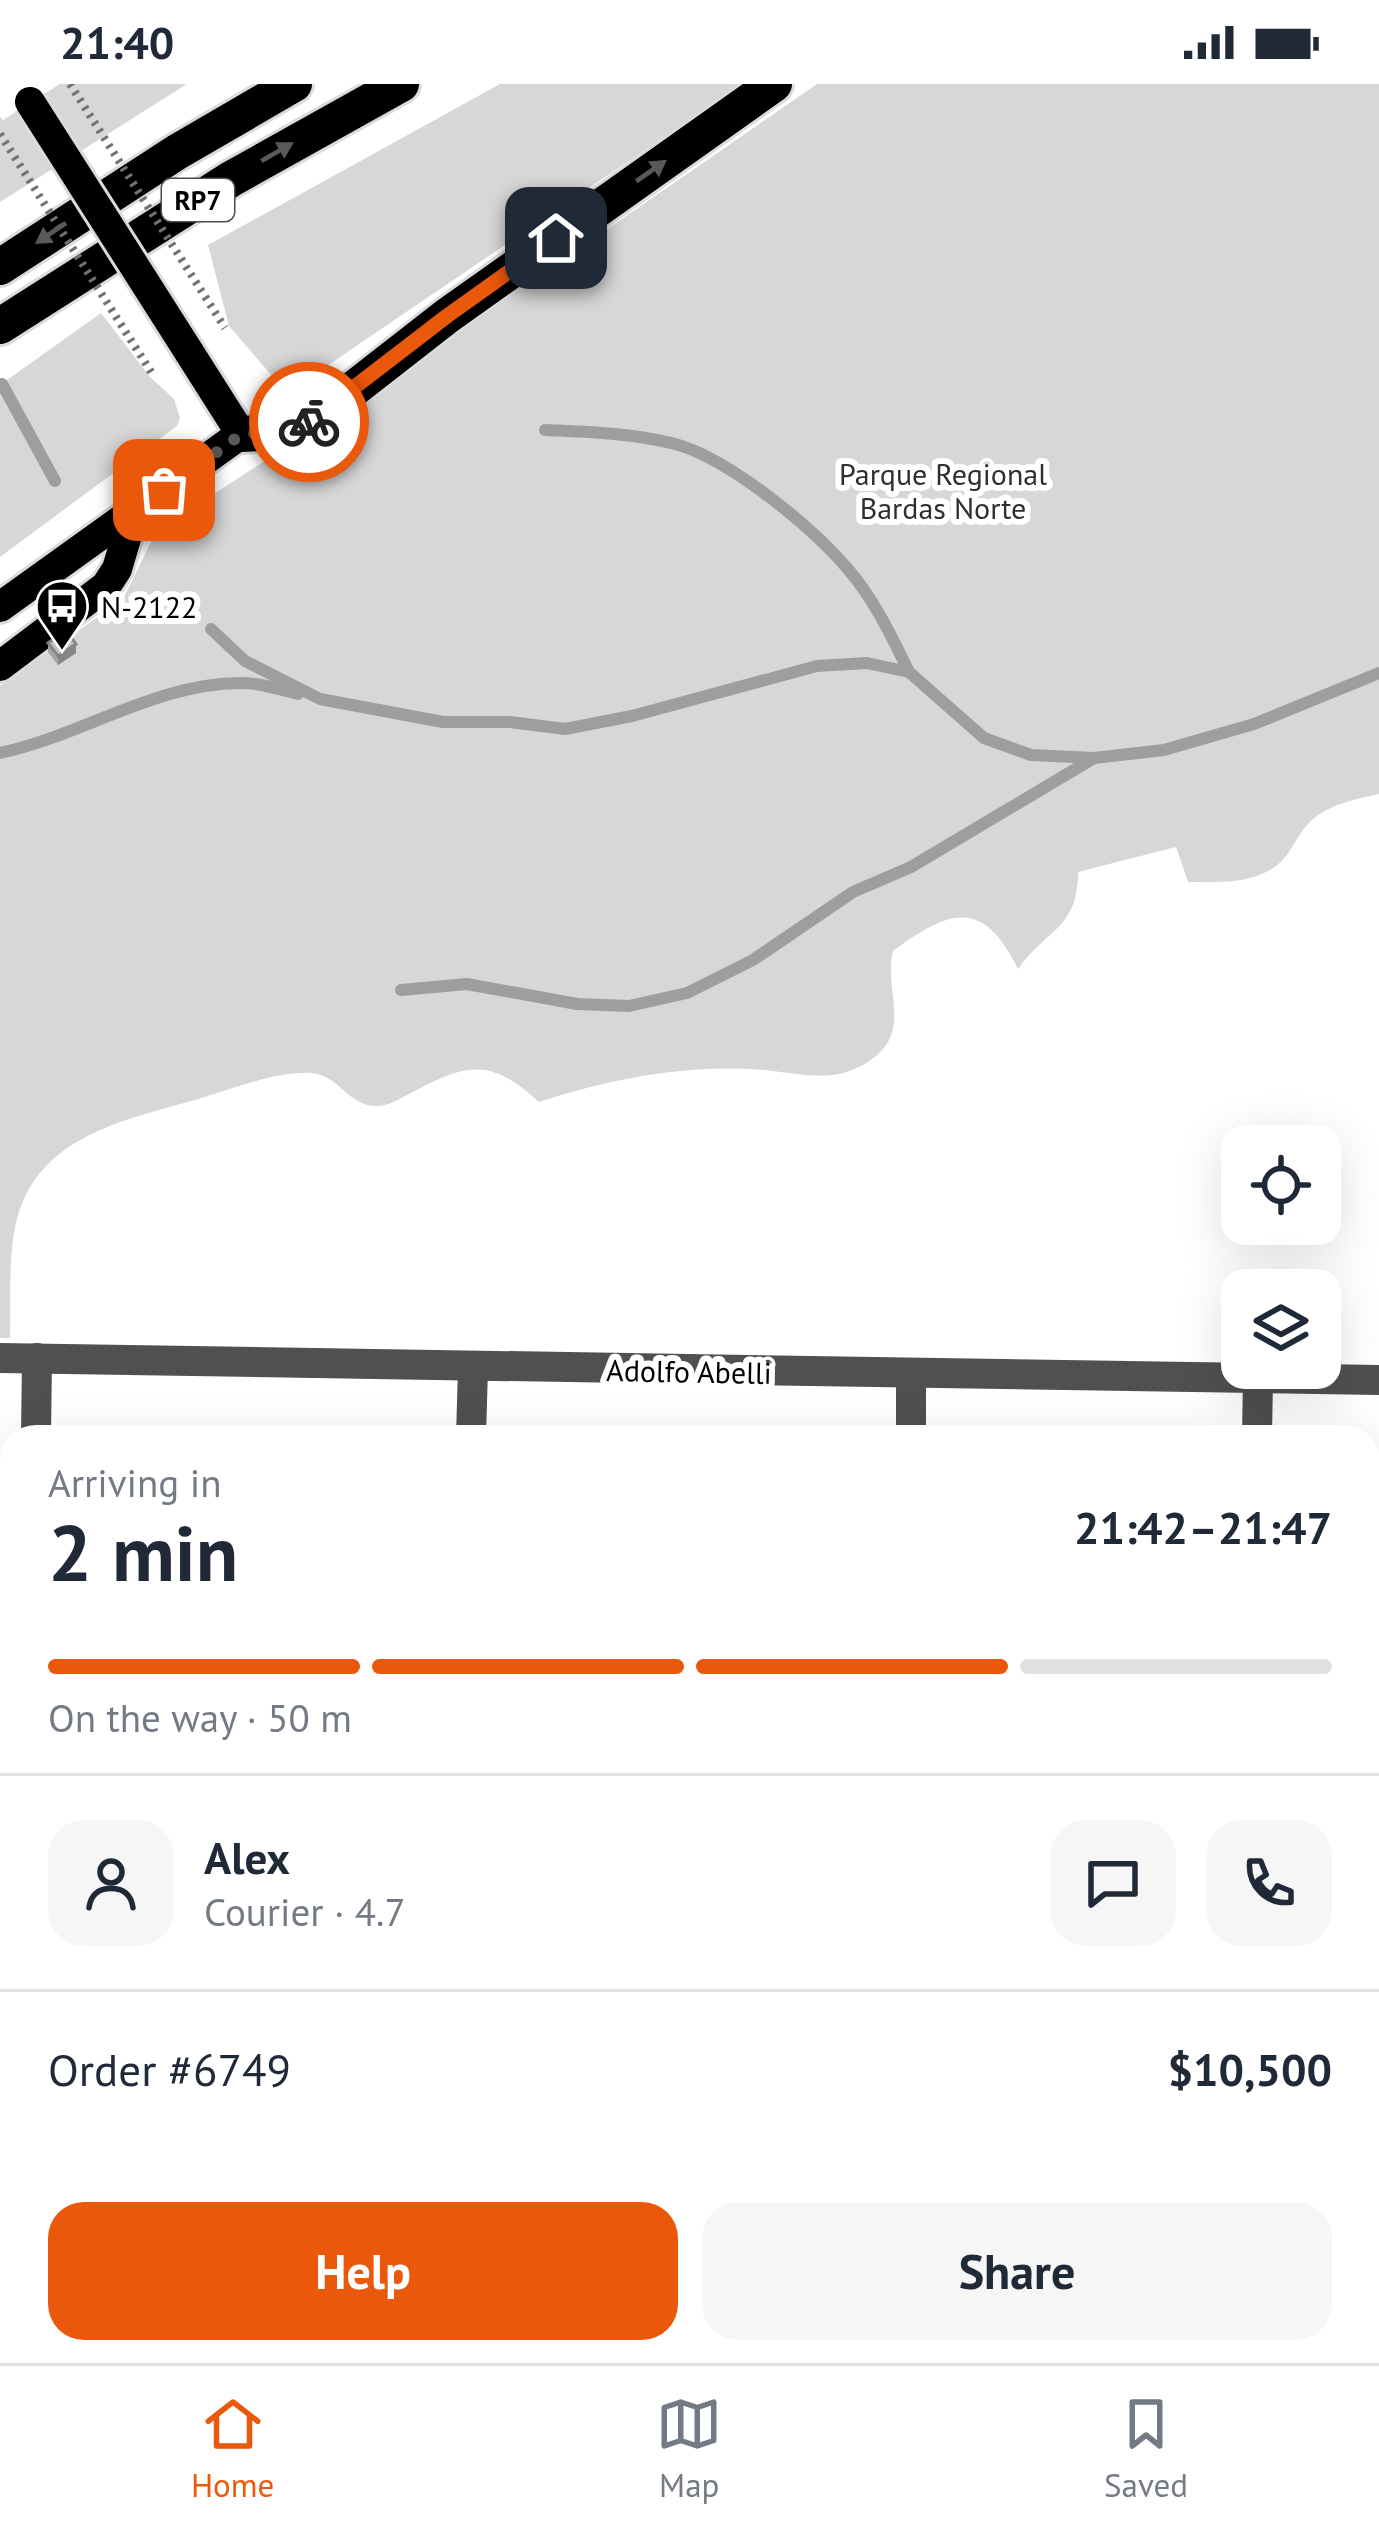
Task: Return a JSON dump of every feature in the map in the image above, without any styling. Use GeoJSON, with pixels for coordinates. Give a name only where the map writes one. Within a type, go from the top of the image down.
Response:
{"type":"FeatureCollection","features":[{"type":"Feature","properties":{"kind":"highway","name":"RP7"},"geometry":{"type":"LineString","coordinates":[[0,267],[177,152],[294,84]]}},
{"type":"Feature","properties":{"kind":"highway","name":"RP7"},"geometry":{"type":"LineString","coordinates":[[0,326],[214,190],[401,84]]}},
{"type":"Feature","properties":{"kind":"highway"},"geometry":{"type":"LineString","coordinates":[[242,434],[286,432],[314,419],[447,316],[774,84]]}},
{"type":"Feature","properties":{"kind":"main road"},"geometry":{"type":"LineString","coordinates":[[0,607],[242,434],[24,93]]}},
{"type":"Feature","properties":{"kind":"main road"},"geometry":{"type":"LineString","coordinates":[[0,666],[106,586],[134,511]]}},
{"type":"Feature","properties":{"kind":"street","name":"Adolfo Abelli"},"geometry":{"type":"LineString","coordinates":[[0,1358],[1221,1377]]}},
{"type":"Feature","properties":{"kind":"street"},"geometry":{"type":"LineString","coordinates":[[36,1425],[37,1358]]}},
{"type":"Feature","properties":{"kind":"street"},"geometry":{"type":"LineString","coordinates":[[472,1425],[473,1368]]}},
{"type":"Feature","properties":{"kind":"street"},"geometry":{"type":"LineString","coordinates":[[910,1425],[911,1373]]}},
{"type":"Feature","properties":{"kind":"street","name":"Adolfo Abelli"},"geometry":{"type":"LineString","coordinates":[[1341,1379],[1379,1380]]}},
{"type":"Feature","properties":{"kind":"street"},"geometry":{"type":"LineString","coordinates":[[1257,1425],[1258,1389]]}},
{"type":"Feature","properties":{"kind":"path"},"geometry":{"type":"LineString","coordinates":[[70,84],[225,328]]}},
{"type":"Feature","properties":{"kind":"path"},"geometry":{"type":"LineString","coordinates":[[0,134],[153,374]]}},
{"type":"Feature","properties":{"kind":"green space"},"geometry":{"type":"Polygon","coordinates":[[[60,84],[187,84],[0,202],[0,117],[3,120],[60,84]]]}},
{"type":"Feature","properties":{"kind":"green space"},"geometry":{"type":"Polygon","coordinates":[[[500,84],[742,84],[287,393],[229,326],[208,245],[500,84]]]}},
{"type":"Feature","properties":{"kind":"green space","name":"Parque Regional Bardas Norte"},"geometry":{"type":"Polygon","coordinates":[[[817,84],[1379,84],[1379,794],[1323,812],[1308,824],[1280,863],[1246,879],[1188,882],[1176,847],[1078,872],[1077,891],[1067,916],[1018,969],[992,930],[978,921],[964,918],[932,926],[893,951],[894,1021],[888,1042],[871,1060],[841,1073],[669,1072],[539,1102],[505,1077],[476,1069],[446,1076],[375,1106],[357,1101],[321,1075],[297,1073],[249,1083],[106,1128],[58,1155],[24,1198],[11,1255],[10,1338],[0,1338],[0,686],[123,599],[156,532],[393,377],[817,84]]]}},
{"type":"Feature","properties":{"kind":"green space"},"geometry":{"type":"Polygon","coordinates":[[[101,313],[150,377],[174,399],[180,418],[177,426],[0,557],[0,385],[101,313]]]}},
{"type":"Feature","properties":{"kind":"building"},"geometry":{"type":"Polygon","coordinates":[[[67,631],[76,644],[58,656],[48,643],[67,631]]]}},
{"type":"Feature","properties":{"kind":"waterway"},"geometry":{"type":"LineString","coordinates":[[2,384],[55,481]]}},
{"type":"Feature","properties":{"kind":"waterway"},"geometry":{"type":"LineString","coordinates":[[545,430],[627,435],[675,444],[743,478],[791,514],[847,568],[874,605],[909,672]]}},
{"type":"Feature","properties":{"kind":"waterway"},"geometry":{"type":"LineString","coordinates":[[211,629],[245,661],[320,699],[443,722],[510,722],[565,729],[632,716],[817,666],[867,663],[909,672],[984,738],[1031,755],[1094,758],[1164,750],[1254,724],[1379,673]]}},
{"type":"Feature","properties":{"kind":"waterway"},"geometry":{"type":"LineString","coordinates":[[0,753],[150,700],[211,685],[264,685],[298,694]]}},
{"type":"Feature","properties":{"kind":"waterway"},"geometry":{"type":"LineString","coordinates":[[401,990],[467,984],[577,1004],[629,1006],[687,993],[753,960],[853,892],[911,867],[1094,758]]}},
{"type":"Feature","properties":{"kind":"way so far"},"geometry":{"type":"LineString","coordinates":[[164,490],[242,434],[286,432],[309,422]]}},
{"type":"Feature","properties":{"kind":"place","name":"N-2122"},"geometry":{"type":"Point","coordinates":[62,652]}},
{"type":"Feature","properties":{"kind":"route"},"geometry":{"type":"LineString","coordinates":[[309,422],[556,238]]}}]}
